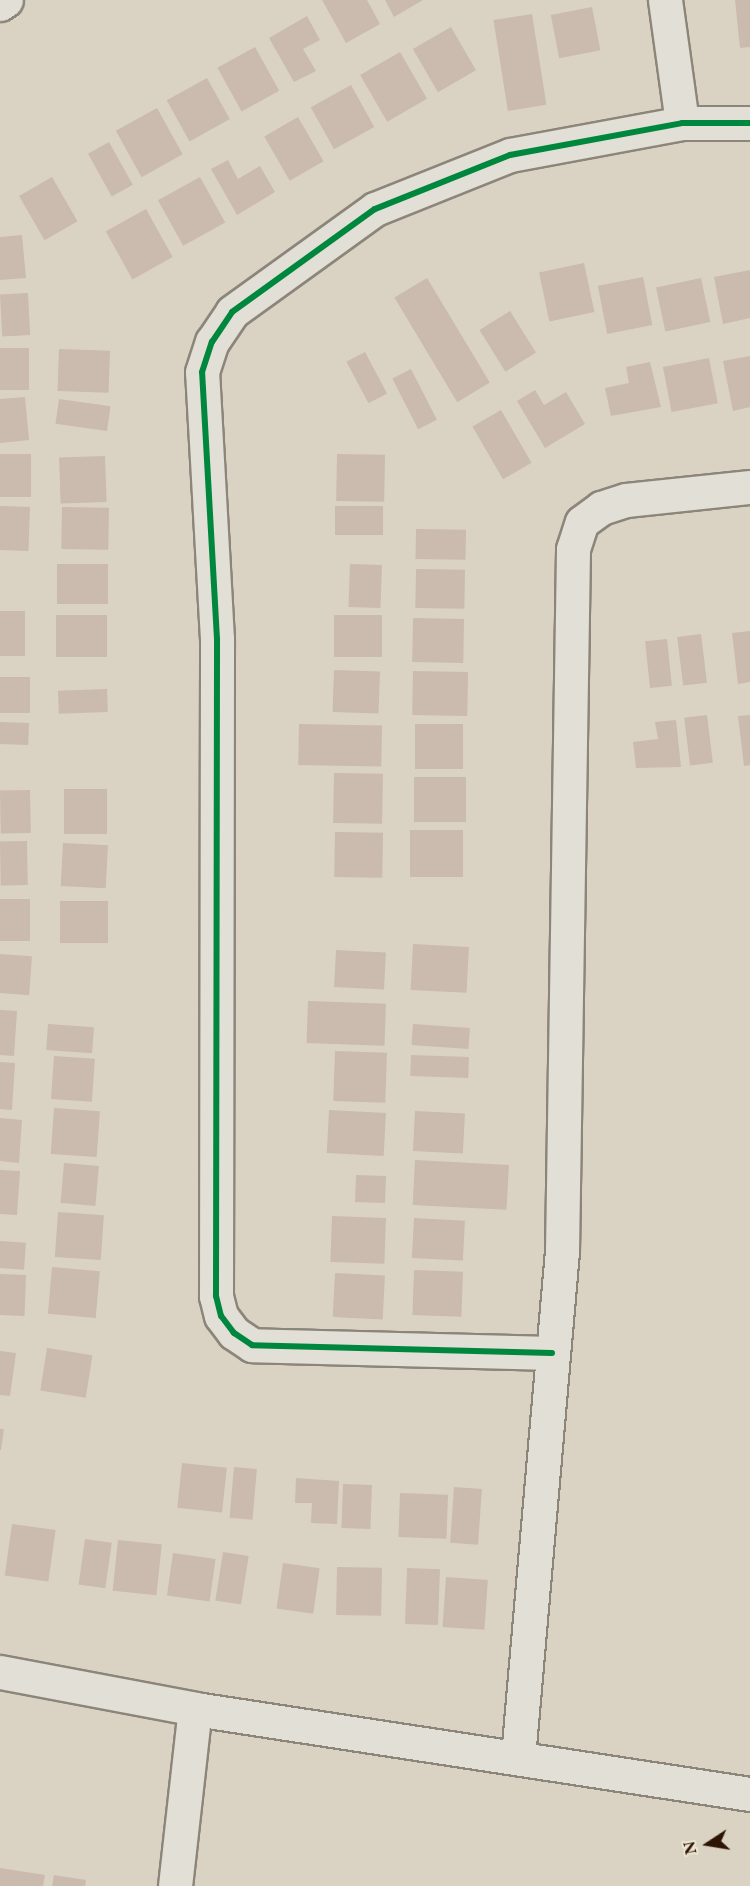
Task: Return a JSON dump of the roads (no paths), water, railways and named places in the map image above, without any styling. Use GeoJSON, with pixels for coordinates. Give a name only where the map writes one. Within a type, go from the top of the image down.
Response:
{"type":"FeatureCollection","features":[{"type":"Feature","properties":{"kind":"street"},"geometry":{"type":"LineString","coordinates":[[0,4],[6,0]]}},
{"type":"Feature","properties":{"kind":"street"},"geometry":{"type":"LineString","coordinates":[[665,0],[682,123]]}},
{"type":"Feature","properties":{"kind":"street"},"geometry":{"type":"LineString","coordinates":[[552,1353],[252,1345],[234,1333],[221,1316],[216,1296],[217,639],[202,372],[212,342],[232,312],[375,209],[510,154],[682,123],[750,123]]}},
{"type":"Feature","properties":{"kind":"street"},"geometry":{"type":"LineString","coordinates":[[518,1757],[562,1251],[573,549],[582,522],[601,508],[626,500],[750,487]]}},
{"type":"Feature","properties":{"kind":"street"},"geometry":{"type":"LineString","coordinates":[[0,1672],[195,1708],[750,1794]]}},
{"type":"Feature","properties":{"kind":"street"},"geometry":{"type":"LineString","coordinates":[[175,1886],[195,1708]]}}]}
